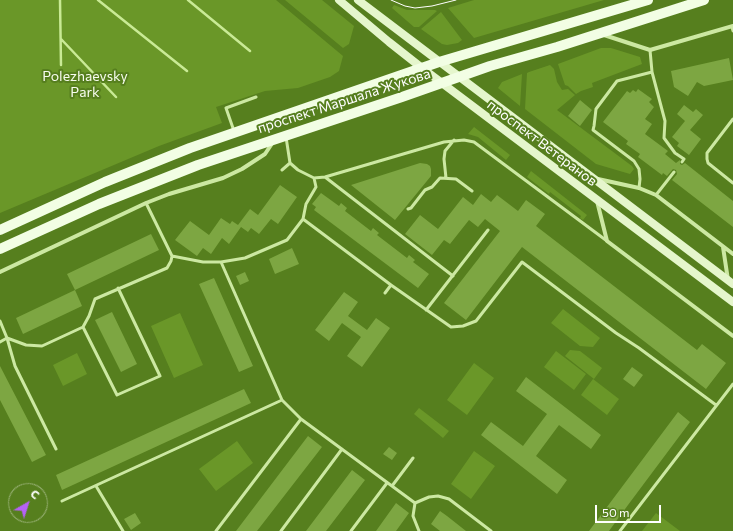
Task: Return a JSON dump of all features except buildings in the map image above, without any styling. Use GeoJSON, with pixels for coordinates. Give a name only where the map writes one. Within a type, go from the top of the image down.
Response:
{"type":"FeatureCollection","features":[{"type":"Feature","properties":{"kind":"main road","name":"проспект Ветеранов"},"geometry":{"type":"LineString","coordinates":[[339,0],[422,68],[733,302]]}},
{"type":"Feature","properties":{"kind":"main road","name":"проспект Ветеранов"},"geometry":{"type":"LineString","coordinates":[[358,0],[730,282]]}},
{"type":"Feature","properties":{"kind":"main road","name":"проспект Маршала Жукова"},"geometry":{"type":"LineString","coordinates":[[0,230],[112,179],[235,132],[353,93],[439,62],[648,0]]}},
{"type":"Feature","properties":{"kind":"main road","name":"проспект Маршала Жукова"},"geometry":{"type":"LineString","coordinates":[[0,249],[99,204],[198,165],[490,66],[704,0]]}},
{"type":"Feature","properties":{"kind":"street"},"geometry":{"type":"LineString","coordinates":[[600,33],[650,50],[733,28]]}},
{"type":"Feature","properties":{"kind":"street"},"geometry":{"type":"LineString","coordinates":[[0,272],[146,203],[169,194],[223,178],[242,169],[265,154],[275,139]]}},
{"type":"Feature","properties":{"kind":"street"},"geometry":{"type":"LineString","coordinates":[[593,178],[639,188],[656,195],[733,254]]}},
{"type":"Feature","properties":{"kind":"street"},"geometry":{"type":"LineString","coordinates":[[597,200],[607,241],[733,336]]}},
{"type":"Feature","properties":{"kind":"street"},"geometry":{"type":"LineString","coordinates":[[723,247],[730,282]]}},
{"type":"Feature","properties":{"kind":"lane"},"geometry":{"type":"LineString","coordinates":[[650,50],[652,72],[665,120],[664,138],[676,153],[684,159],[682,162]]}},
{"type":"Feature","properties":{"kind":"lane"},"geometry":{"type":"LineString","coordinates":[[639,188],[639,169],[634,161],[593,130],[594,120],[596,109],[617,81],[652,72]]}},
{"type":"Feature","properties":{"kind":"lane"},"geometry":{"type":"LineString","coordinates":[[235,132],[226,108],[256,97]]}},
{"type":"Feature","properties":{"kind":"lane"},"geometry":{"type":"LineString","coordinates":[[733,119],[707,154],[706,159],[708,164],[733,183]]}},
{"type":"Feature","properties":{"kind":"lane"},"geometry":{"type":"LineString","coordinates":[[286,135],[290,163],[298,170],[314,178],[325,177],[444,142],[454,140],[474,142],[607,241]]}},
{"type":"Feature","properties":{"kind":"lane"},"geometry":{"type":"LineString","coordinates":[[446,178],[444,159],[445,151],[454,140]]}},
{"type":"Feature","properties":{"kind":"lane"},"geometry":{"type":"LineString","coordinates":[[282,170],[290,163]]}},
{"type":"Feature","properties":{"kind":"lane"},"geometry":{"type":"LineString","coordinates":[[656,195],[674,172]]}},
{"type":"Feature","properties":{"kind":"lane"},"geometry":{"type":"LineString","coordinates":[[325,177],[453,276]]}},
{"type":"Feature","properties":{"kind":"lane"},"geometry":{"type":"LineString","coordinates":[[172,256],[203,262],[221,262],[245,258],[287,240],[303,219],[306,204],[316,186],[314,178]]}},
{"type":"Feature","properties":{"kind":"lane"},"geometry":{"type":"LineString","coordinates":[[408,209],[425,190],[432,187],[440,178],[456,179],[472,191]]}},
{"type":"Feature","properties":{"kind":"lane"},"geometry":{"type":"LineString","coordinates":[[0,342],[7,338],[26,345],[42,346],[83,327],[95,299],[167,268],[172,256],[146,203]]}},
{"type":"Feature","properties":{"kind":"lane"},"geometry":{"type":"LineString","coordinates":[[303,219],[391,285],[451,327],[463,326],[476,321],[522,262],[616,333],[639,348],[716,405]]}},
{"type":"Feature","properties":{"kind":"lane"},"geometry":{"type":"LineString","coordinates":[[426,310],[488,230]]}},
{"type":"Feature","properties":{"kind":"lane"},"geometry":{"type":"LineString","coordinates":[[221,262],[282,400],[301,419],[414,503]]}},
{"type":"Feature","properties":{"kind":"lane"},"geometry":{"type":"LineString","coordinates":[[385,293],[391,285]]}},
{"type":"Feature","properties":{"kind":"lane"},"geometry":{"type":"LineString","coordinates":[[83,327],[117,395],[160,376],[118,288]]}},
{"type":"Feature","properties":{"kind":"lane"},"geometry":{"type":"LineString","coordinates":[[0,321],[7,338],[15,366],[56,449]]}},
{"type":"Feature","properties":{"kind":"lane"},"geometry":{"type":"LineString","coordinates":[[620,531],[733,384]]}},
{"type":"Feature","properties":{"kind":"lane"},"geometry":{"type":"LineString","coordinates":[[728,390],[733,394]]}},
{"type":"Feature","properties":{"kind":"lane"},"geometry":{"type":"LineString","coordinates":[[62,501],[282,400]]}},
{"type":"Feature","properties":{"kind":"lane"},"geometry":{"type":"LineString","coordinates":[[216,531],[301,419]]}},
{"type":"Feature","properties":{"kind":"lane"},"geometry":{"type":"LineString","coordinates":[[282,531],[342,449]]}},
{"type":"Feature","properties":{"kind":"lane"},"geometry":{"type":"LineString","coordinates":[[392,486],[413,458]]}},
{"type":"Feature","properties":{"kind":"lane"},"geometry":{"type":"LineString","coordinates":[[351,531],[387,483]]}},
{"type":"Feature","properties":{"kind":"lane"},"geometry":{"type":"LineString","coordinates":[[96,486],[124,531]]}},
{"type":"Feature","properties":{"kind":"lane"},"geometry":{"type":"LineString","coordinates":[[414,503],[438,496],[449,499],[492,531]]}},
{"type":"Feature","properties":{"kind":"lane"},"geometry":{"type":"LineString","coordinates":[[414,503],[413,516],[419,531]]}},
{"type":"Feature","properties":{"kind":"green space","name":"Polezhaevsky Park"},"geometry":{"type":"Polygon","coordinates":[[[0,0],[276,0],[343,56],[339,71],[330,77],[298,88],[265,91],[216,107],[222,123],[159,146],[0,213],[0,0]]]}},
{"type":"Feature","properties":{"kind":"green space"},"geometry":{"type":"Polygon","coordinates":[[[285,0],[322,0],[354,26],[349,44],[343,48],[285,0]]]}},
{"type":"Feature","properties":{"kind":"green space"},"geometry":{"type":"Polygon","coordinates":[[[474,0],[604,0],[474,38],[448,8],[474,0]]]}},
{"type":"Feature","properties":{"kind":"green space"},"geometry":{"type":"Polygon","coordinates":[[[394,5],[407,10],[437,11],[419,27],[414,27],[392,8],[394,5]]]}},
{"type":"Feature","properties":{"kind":"green space"},"geometry":{"type":"Polygon","coordinates":[[[441,12],[462,40],[458,43],[447,45],[442,44],[421,29],[441,12]]]}},
{"type":"Feature","properties":{"kind":"green space"},"geometry":{"type":"Polygon","coordinates":[[[601,48],[611,48],[640,57],[642,64],[592,83],[593,87],[576,94],[565,85],[558,64],[601,48]]]}},
{"type":"Feature","properties":{"kind":"green space"},"geometry":{"type":"Polygon","coordinates":[[[550,65],[554,69],[557,82],[562,90],[568,89],[575,95],[557,110],[632,166],[634,169],[630,174],[596,164],[525,109],[527,73],[550,65]]]}},
{"type":"Feature","properties":{"kind":"green space"},"geometry":{"type":"Polygon","coordinates":[[[522,74],[520,106],[498,88],[502,82],[522,74]]]}},
{"type":"Feature","properties":{"kind":"green space"},"geometry":{"type":"Polygon","coordinates":[[[474,127],[510,155],[506,160],[478,137],[468,134],[474,127]]]}},
{"type":"Feature","properties":{"kind":"green space"},"geometry":{"type":"Polygon","coordinates":[[[531,171],[587,215],[583,220],[580,218],[581,216],[550,192],[549,194],[527,177],[531,171]]]}},
{"type":"Feature","properties":{"kind":"green space"},"geometry":{"type":"Polygon","coordinates":[[[563,309],[600,338],[593,347],[580,346],[551,323],[563,309]]]}},
{"type":"Feature","properties":{"kind":"green space"},"geometry":{"type":"Polygon","coordinates":[[[180,313],[203,365],[174,378],[151,326],[180,313]]]}},
{"type":"Feature","properties":{"kind":"green space"},"geometry":{"type":"Polygon","coordinates":[[[570,350],[580,351],[602,368],[594,379],[565,356],[570,350]]]}},
{"type":"Feature","properties":{"kind":"green space"},"geometry":{"type":"Polygon","coordinates":[[[556,351],[586,374],[574,390],[544,367],[556,351]]]}},
{"type":"Feature","properties":{"kind":"green space"},"geometry":{"type":"Polygon","coordinates":[[[77,353],[87,374],[63,386],[53,365],[77,353]]]}},
{"type":"Feature","properties":{"kind":"green space"},"geometry":{"type":"Polygon","coordinates":[[[474,363],[494,378],[467,415],[447,400],[474,363]]]}},
{"type":"Feature","properties":{"kind":"green space"},"geometry":{"type":"Polygon","coordinates":[[[593,379],[619,399],[607,415],[581,395],[593,379]]]}},
{"type":"Feature","properties":{"kind":"green space"},"geometry":{"type":"Polygon","coordinates":[[[419,408],[449,431],[443,438],[414,414],[419,408]]]}},
{"type":"Feature","properties":{"kind":"green space"},"geometry":{"type":"Polygon","coordinates":[[[237,441],[253,463],[216,491],[199,469],[237,441]]]}},
{"type":"Feature","properties":{"kind":"green space"},"geometry":{"type":"Polygon","coordinates":[[[474,451],[495,466],[471,499],[451,484],[474,451]]]}},
{"type":"Feature","properties":{"kind":"green space"},"geometry":{"type":"Polygon","coordinates":[[[656,513],[680,531],[642,531],[656,513]]]}},
{"type":"Feature","properties":{"kind":"waterway"},"geometry":{"type":"LineString","coordinates":[[60,0],[61,65]]}},
{"type":"Feature","properties":{"kind":"waterway"},"geometry":{"type":"LineString","coordinates":[[98,0],[187,71]]}},
{"type":"Feature","properties":{"kind":"waterway"},"geometry":{"type":"LineString","coordinates":[[188,0],[250,51]]}},
{"type":"Feature","properties":{"kind":"waterway"},"geometry":{"type":"LineString","coordinates":[[61,39],[116,97]]}},
{"type":"Feature","properties":{"kind":"tram line"},"geometry":{"type":"LineString","coordinates":[[391,0],[405,6],[415,8],[432,6],[456,0]]}}]}
